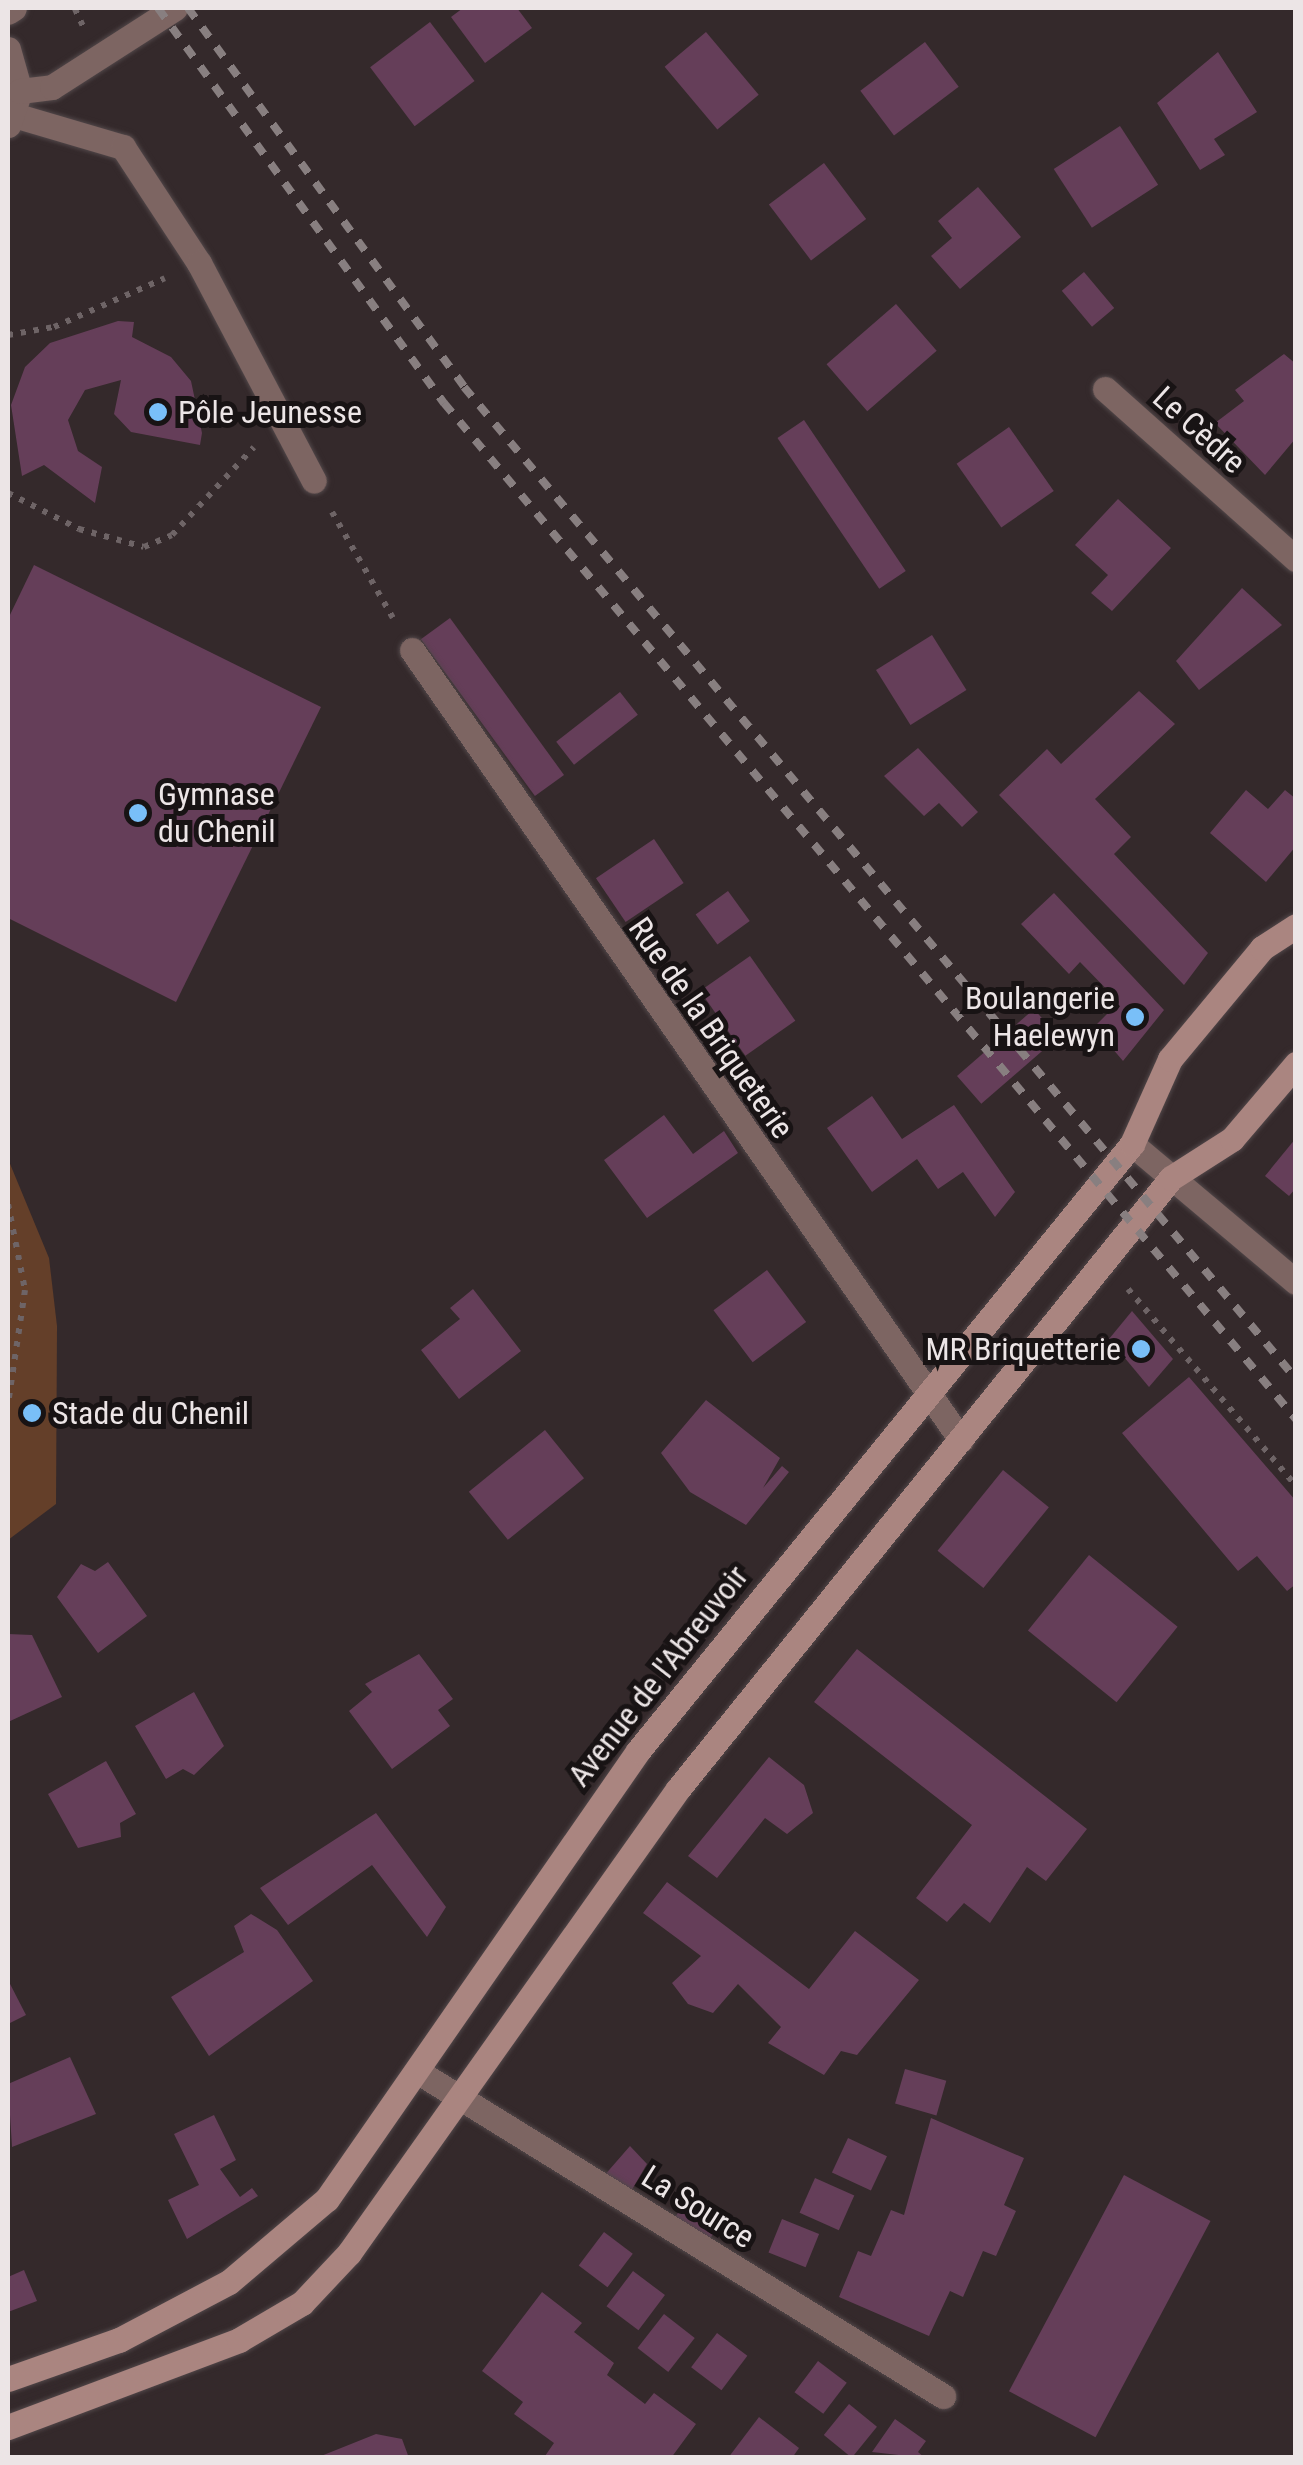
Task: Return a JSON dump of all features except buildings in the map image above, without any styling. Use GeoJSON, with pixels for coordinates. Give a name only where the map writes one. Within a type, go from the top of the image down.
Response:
{"type":"FeatureCollection","features":[{"type":"Feature","properties":{"kind":"street"},"geometry":{"type":"LineString","coordinates":[[8,12],[14,8]]}},
{"type":"Feature","properties":{"kind":"street"},"geometry":{"type":"LineString","coordinates":[[14,110],[175,8]]}},
{"type":"Feature","properties":{"kind":"street"},"geometry":{"type":"LineString","coordinates":[[8,49],[14,110]]}},
{"type":"Feature","properties":{"kind":"street"},"geometry":{"type":"LineString","coordinates":[[14,110],[123,147],[199,264],[314,481]]}},
{"type":"Feature","properties":{"kind":"street","name":"Le Cèdre"},"geometry":{"type":"LineString","coordinates":[[1105,389],[1296,559]]}},
{"type":"Feature","properties":{"kind":"street","name":"Rue de la Briqueterie"},"geometry":{"type":"LineString","coordinates":[[412,650],[926,1396],[961,1440]]}},
{"type":"Feature","properties":{"kind":"street","name":"Avenue de l'Abreuvoir"},"geometry":{"type":"LineString","coordinates":[[8,2379],[119,2340],[272,2250],[327,2199],[420,2072],[517,1913],[638,1751],[1132,1144],[1170,1059],[1262,948],[1296,926]]}},
{"type":"Feature","properties":{"kind":"street"},"geometry":{"type":"LineString","coordinates":[[8,2427],[239,2340],[302,2302],[349,2253],[678,1789],[1171,1178],[1232,1139],[1296,1064]]}},
{"type":"Feature","properties":{"kind":"street"},"geometry":{"type":"LineString","coordinates":[[1132,1144],[1292,1271]]}},
{"type":"Feature","properties":{"kind":"street","name":"La Source"},"geometry":{"type":"LineString","coordinates":[[420,2072],[943,2396]]}},
{"type":"Feature","properties":{"kind":"path"},"geometry":{"type":"LineString","coordinates":[[8,335],[54,326],[199,264]]}},
{"type":"Feature","properties":{"kind":"path"},"geometry":{"type":"LineString","coordinates":[[8,493],[79,529],[144,547],[172,535],[281,418]]}},
{"type":"Feature","properties":{"kind":"path"},"geometry":{"type":"LineString","coordinates":[[314,481],[412,650]]}},
{"type":"Feature","properties":{"kind":"path"},"geometry":{"type":"LineString","coordinates":[[8,1204],[25,1316],[8,1404]]}},
{"type":"Feature","properties":{"kind":"path"},"geometry":{"type":"LineString","coordinates":[[1105,1261],[1296,1486]]}},
{"type":"Feature","properties":{"kind":"shaded area","name":"Stade du Chenil"},"geometry":{"type":"Polygon","coordinates":[[[8,1159],[49,1258],[57,1326],[56,1504],[8,1540],[8,1159]]]}},
{"type":"Feature","properties":{"kind":"railway"},"geometry":{"type":"LineString","coordinates":[[158,8],[444,403],[1296,1419]]}},
{"type":"Feature","properties":{"kind":"railway"},"geometry":{"type":"LineString","coordinates":[[188,8],[464,387],[1296,1379]]}},
{"type":"Feature","properties":{"kind":"place","name":"Pôle Jeunesse"},"geometry":{"type":"Point","coordinates":[158,412]}},
{"type":"Feature","properties":{"kind":"place","name":"Gymnase du Chenil"},"geometry":{"type":"Point","coordinates":[138,813]}},
{"type":"Feature","properties":{"kind":"place","name":"Boulangerie Haelewyn"},"geometry":{"type":"Point","coordinates":[1135,1017]}},
{"type":"Feature","properties":{"kind":"place","name":"MR Briquetterie"},"geometry":{"type":"Point","coordinates":[1141,1349]}},
{"type":"Feature","properties":{"kind":"place","name":"Stade du Chenil"},"geometry":{"type":"Point","coordinates":[32,1413]}}]}
